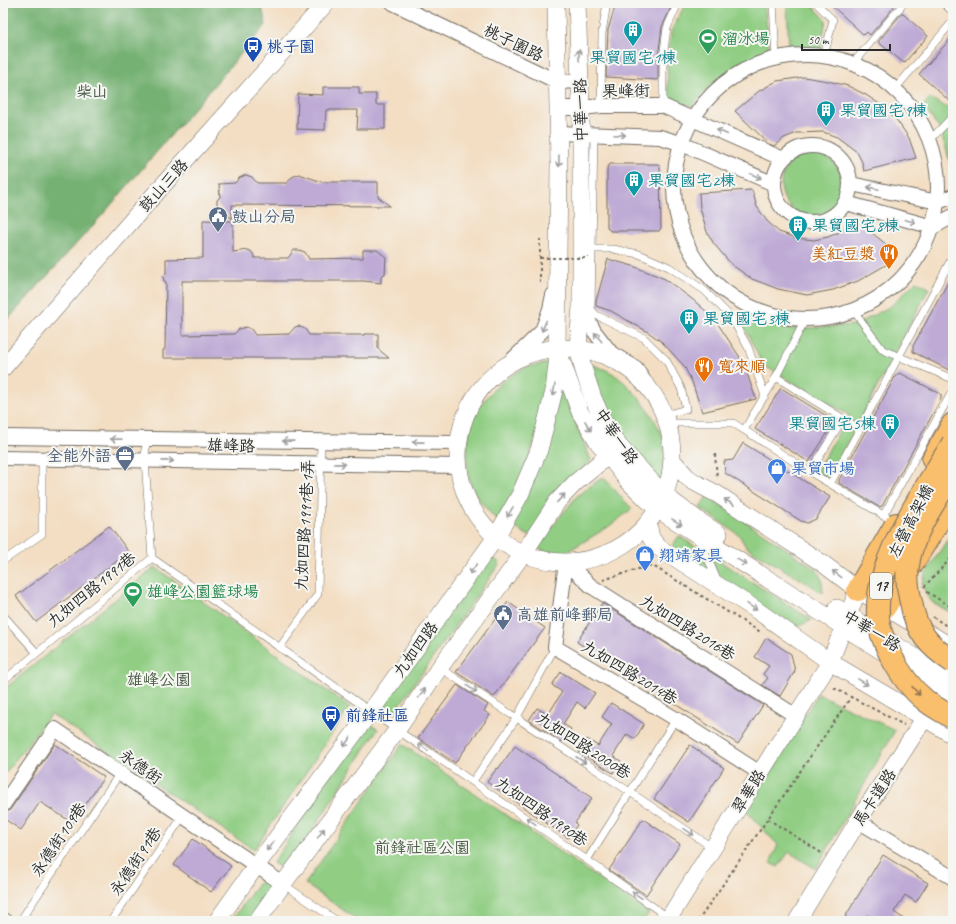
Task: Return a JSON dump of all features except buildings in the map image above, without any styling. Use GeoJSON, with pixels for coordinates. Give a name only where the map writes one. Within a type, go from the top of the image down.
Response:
{"type":"FeatureCollection","features":[{"type":"Feature","properties":{"kind":"main road"},"geometry":{"type":"LineString","coordinates":[[858,590],[890,519],[953,424]]}},
{"type":"Feature","properties":{"kind":"main road","name":"左營高架橋"},"geometry":{"type":"LineString","coordinates":[[953,443],[908,519],[893,548],[883,577],[879,595],[878,613],[879,628],[896,666],[925,700],[953,718]]}},
{"type":"Feature","properties":{"kind":"main road","name":"左營高架橋"},"geometry":{"type":"LineString","coordinates":[[950,680],[939,653],[927,641],[918,625],[912,608],[907,579],[908,565],[918,533],[927,515],[953,473]]}},
{"type":"Feature","properties":{"kind":"main road"},"geometry":{"type":"LineString","coordinates":[[885,607],[953,498]]}},
{"type":"Feature","properties":{"kind":"street","name":"鼓山三路"},"geometry":{"type":"LineString","coordinates":[[3,368],[155,194],[326,3]]}},
{"type":"Feature","properties":{"kind":"street","name":"桃子園路"},"geometry":{"type":"LineString","coordinates":[[392,3],[558,82],[580,81]]}},
{"type":"Feature","properties":{"kind":"street","name":"中華一路"},"geometry":{"type":"LineString","coordinates":[[556,3],[558,82],[558,349],[580,412],[601,447],[613,450]]}},
{"type":"Feature","properties":{"kind":"street","name":"中華一路"},"geometry":{"type":"LineString","coordinates":[[578,3],[581,108],[588,134],[578,348],[592,398],[606,426],[613,450],[629,482],[656,509],[950,680]]}},
{"type":"Feature","properties":{"kind":"street"},"geometry":{"type":"LineString","coordinates":[[800,55],[824,56],[854,62],[873,72],[895,88],[917,113],[930,140],[938,172],[938,202],[933,227],[914,265],[884,294],[847,314],[805,320],[764,313],[726,294],[697,264],[678,226],[672,185],[680,143],[692,118],[714,91],[743,70],[776,58],[800,55]]}},
{"type":"Feature","properties":{"kind":"street","name":"果峰街"},"geometry":{"type":"LineString","coordinates":[[558,108],[663,106],[783,159]]}},
{"type":"Feature","properties":{"kind":"street"},"geometry":{"type":"LineString","coordinates":[[558,133],[660,137],[680,143],[774,184]]}},
{"type":"Feature","properties":{"kind":"street"},"geometry":{"type":"LineString","coordinates":[[806,146],[819,146],[832,151],[842,160],[849,171],[851,184],[850,194],[846,203],[838,213],[827,220],[815,222],[802,221],[791,216],[782,207],[776,196],[774,184],[778,166],[783,159],[794,150],[806,146]]}},
{"type":"Feature","properties":{"kind":"street"},"geometry":{"type":"LineString","coordinates":[[851,184],[938,202],[953,196]]}},
{"type":"Feature","properties":{"kind":"street"},"geometry":{"type":"LineString","coordinates":[[846,203],[933,227],[953,216]]}},
{"type":"Feature","properties":{"kind":"street"},"geometry":{"type":"LineString","coordinates":[[508,364],[542,331],[550,309],[557,275]]}},
{"type":"Feature","properties":{"kind":"street"},"geometry":{"type":"LineString","coordinates":[[581,306],[594,331],[611,353],[636,368],[653,393],[666,419],[671,442],[672,460],[670,478],[656,509],[634,536],[619,547],[602,555],[585,560],[566,562],[544,560],[523,554],[496,537],[477,517],[464,493],[457,466],[457,443],[461,424],[469,406],[479,390],[492,375],[508,364],[534,352],[578,348],[603,355],[626,366],[645,383]]}},
{"type":"Feature","properties":{"kind":"street","name":"九如四路"},"geometry":{"type":"LineString","coordinates":[[217,921],[496,537],[520,495],[539,450],[554,391],[558,349]]}},
{"type":"Feature","properties":{"kind":"street","name":"雄峰路"},"geometry":{"type":"LineString","coordinates":[[3,437],[457,443]]}},
{"type":"Feature","properties":{"kind":"street","name":"九如四路"},"geometry":{"type":"LineString","coordinates":[[257,921],[397,730],[440,667],[523,554],[557,502],[575,483],[613,450]]}},
{"type":"Feature","properties":{"kind":"street","name":"雄峰路"},"geometry":{"type":"LineString","coordinates":[[3,458],[457,466]]}},
{"type":"Feature","properties":{"kind":"street","name":"中華一路"},"geometry":{"type":"LineString","coordinates":[[672,460],[687,477],[694,482],[717,494],[756,519],[822,563],[858,590],[953,648]]}},
{"type":"Feature","properties":{"kind":"street","name":"中華一路"},"geometry":{"type":"LineString","coordinates":[[656,509],[651,538],[658,547],[719,586],[830,662],[953,735]]}},
{"type":"Feature","properties":{"kind":"street","name":"中華一路"},"geometry":{"type":"LineString","coordinates":[[656,509],[702,523],[854,625]]}},
{"type":"Feature","properties":{"kind":"street","name":"九如四路2016巷"},"geometry":{"type":"LineString","coordinates":[[566,562],[590,586],[796,716]]}},
{"type":"Feature","properties":{"kind":"street","name":"九如四路2014巷"},"geometry":{"type":"LineString","coordinates":[[566,562],[555,647],[676,719],[760,774]]}},
{"type":"Feature","properties":{"kind":"street","name":"翠華路"},"geometry":{"type":"LineString","coordinates":[[668,920],[854,625],[858,590]]}},
{"type":"Feature","properties":{"kind":"street","name":"翠華路"},"geometry":{"type":"LineString","coordinates":[[854,625],[885,607]]}},
{"type":"Feature","properties":{"kind":"street","name":"馬卡道路"},"geometry":{"type":"LineString","coordinates":[[797,921],[858,821],[950,680]]}},
{"type":"Feature","properties":{"kind":"street","name":"永德街"},"geometry":{"type":"LineString","coordinates":[[3,805],[55,729],[283,884]]}},
{"type":"Feature","properties":{"kind":"street"},"geometry":{"type":"LineString","coordinates":[[858,821],[953,878]]}},
{"type":"Feature","properties":{"kind":"lane"},"geometry":{"type":"LineString","coordinates":[[601,106],[602,33],[607,3]]}},
{"type":"Feature","properties":{"kind":"lane"},"geometry":{"type":"LineString","coordinates":[[663,106],[663,58],[667,28],[678,3]]}},
{"type":"Feature","properties":{"kind":"lane"},"geometry":{"type":"LineString","coordinates":[[773,3],[776,58]]}},
{"type":"Feature","properties":{"kind":"lane"},"geometry":{"type":"LineString","coordinates":[[816,3],[833,20],[824,56]]}},
{"type":"Feature","properties":{"kind":"lane"},"geometry":{"type":"LineString","coordinates":[[854,62],[904,3]]}},
{"type":"Feature","properties":{"kind":"lane"},"geometry":{"type":"LineString","coordinates":[[943,3],[953,12]]}},
{"type":"Feature","properties":{"kind":"lane"},"geometry":{"type":"LineString","coordinates":[[895,88],[953,21]]}},
{"type":"Feature","properties":{"kind":"lane"},"geometry":{"type":"LineString","coordinates":[[930,140],[953,116]]}},
{"type":"Feature","properties":{"kind":"lane"},"geometry":{"type":"LineString","coordinates":[[588,134],[592,249],[591,309],[596,315],[644,338],[666,360],[681,388],[686,409],[666,419]]}},
{"type":"Feature","properties":{"kind":"lane"},"geometry":{"type":"LineString","coordinates":[[592,249],[613,249],[639,254],[669,267],[704,290],[730,317],[748,347],[758,373],[764,396]]}},
{"type":"Feature","properties":{"kind":"lane"},"geometry":{"type":"LineString","coordinates":[[830,484],[953,256]]}},
{"type":"Feature","properties":{"kind":"lane"},"geometry":{"type":"LineString","coordinates":[[853,310],[883,350],[953,379]]}},
{"type":"Feature","properties":{"kind":"lane"},"geometry":{"type":"LineString","coordinates":[[744,430],[776,377],[805,320]]}},
{"type":"Feature","properties":{"kind":"lane"},"geometry":{"type":"LineString","coordinates":[[776,377],[860,429]]}},
{"type":"Feature","properties":{"kind":"lane"},"geometry":{"type":"LineString","coordinates":[[666,419],[733,423],[810,472],[890,519],[953,390]]}},
{"type":"Feature","properties":{"kind":"lane"},"geometry":{"type":"LineString","coordinates":[[810,472],[843,419]]}},
{"type":"Feature","properties":{"kind":"lane"},"geometry":{"type":"LineString","coordinates":[[146,439],[145,460],[152,558]]}},
{"type":"Feature","properties":{"kind":"lane","name":"九如四路1991巷1弄"},"geometry":{"type":"LineString","coordinates":[[280,647],[318,594],[321,441]]}},
{"type":"Feature","properties":{"kind":"lane"},"geometry":{"type":"LineString","coordinates":[[3,561],[42,534],[42,458]]}},
{"type":"Feature","properties":{"kind":"lane"},"geometry":{"type":"LineString","coordinates":[[697,534],[719,586]]}},
{"type":"Feature","properties":{"kind":"lane","name":"九如四路1991巷"},"geometry":{"type":"LineString","coordinates":[[3,681],[36,652],[152,558],[397,730]]}},
{"type":"Feature","properties":{"kind":"lane"},"geometry":{"type":"LineString","coordinates":[[3,615],[36,652]]}},
{"type":"Feature","properties":{"kind":"lane"},"geometry":{"type":"LineString","coordinates":[[473,781],[516,718],[555,647]]}},
{"type":"Feature","properties":{"kind":"lane","name":"九如四路2000巷"},"geometry":{"type":"LineString","coordinates":[[440,667],[713,848]]}},
{"type":"Feature","properties":{"kind":"lane"},"geometry":{"type":"LineString","coordinates":[[588,860],[676,719]]}},
{"type":"Feature","properties":{"kind":"lane","name":"九如四路1990巷"},"geometry":{"type":"LineString","coordinates":[[397,730],[588,860],[668,920]]}},
{"type":"Feature","properties":{"kind":"lane","name":"永德街109巷"},"geometry":{"type":"LineString","coordinates":[[20,921],[120,773]]}},
{"type":"Feature","properties":{"kind":"lane","name":"永德街91巷"},"geometry":{"type":"LineString","coordinates":[[111,921],[183,816]]}},
{"type":"Feature","properties":{"kind":"lane"},"geometry":{"type":"LineString","coordinates":[[283,884],[337,921]]}},
{"type":"Feature","properties":{"kind":"lane"},"geometry":{"type":"LineString","coordinates":[[3,915],[11,921]]}},
{"type":"Feature","properties":{"kind":"path"},"geometry":{"type":"LineString","coordinates":[[540,239],[540,283]]}},
{"type":"Feature","properties":{"kind":"path"},"geometry":{"type":"LineString","coordinates":[[540,258],[589,258]]}},
{"type":"Feature","properties":{"kind":"path"},"geometry":{"type":"LineString","coordinates":[[715,454],[716,478],[719,483]]}},
{"type":"Feature","properties":{"kind":"path"},"geometry":{"type":"LineString","coordinates":[[953,556],[922,589],[953,608]]}},
{"type":"Feature","properties":{"kind":"path"},"geometry":{"type":"LineString","coordinates":[[590,586],[608,577],[653,566],[766,635]]}},
{"type":"Feature","properties":{"kind":"path"},"geometry":{"type":"LineString","coordinates":[[834,688],[906,727]]}},
{"type":"Feature","properties":{"kind":"path"},"geometry":{"type":"LineString","coordinates":[[698,921],[851,697]]}},
{"type":"Feature","properties":{"kind":"path"},"geometry":{"type":"LineString","coordinates":[[767,819],[826,855]]}},
{"type":"Feature","properties":{"kind":"green space","name":"柴山"},"geometry":{"type":"Polygon","coordinates":[[[3,3],[261,3],[266,25],[105,212],[3,325],[3,3]]]}},
{"type":"Feature","properties":{"kind":"green space"},"geometry":{"type":"Polygon","coordinates":[[[686,3],[764,3],[770,54],[740,64],[710,86],[692,106],[668,100],[667,57],[672,29],[686,3]]]}},
{"type":"Feature","properties":{"kind":"green space"},"geometry":{"type":"Polygon","coordinates":[[[787,3],[813,3],[812,5],[826,20],[820,51],[789,51],[787,3]]]}},
{"type":"Feature","properties":{"kind":"green space"},"geometry":{"type":"Polygon","coordinates":[[[930,98],[953,111],[953,171],[940,130],[923,106],[930,98]]]}},
{"type":"Feature","properties":{"kind":"green space"},"geometry":{"type":"Polygon","coordinates":[[[812,154],[824,157],[834,163],[840,173],[843,185],[840,197],[834,207],[824,213],[812,216],[800,213],[790,207],[784,197],[781,185],[784,173],[790,163],[800,157],[812,154]]]}},
{"type":"Feature","properties":{"kind":"green space"},"geometry":{"type":"Polygon","coordinates":[[[916,281],[929,288],[829,479],[816,471],[849,415],[763,365],[740,319],[746,312],[766,323],[791,329],[855,325],[891,306],[916,281]]]}},
{"type":"Feature","properties":{"kind":"green space"},"geometry":{"type":"Polygon","coordinates":[[[586,362],[609,371],[620,379],[644,404],[651,414],[657,424],[664,443],[665,454],[661,486],[609,421],[586,362]]]}},
{"type":"Feature","properties":{"kind":"green space"},"geometry":{"type":"Polygon","coordinates":[[[550,363],[542,414],[529,460],[498,521],[479,500],[471,485],[467,468],[467,448],[470,428],[476,412],[496,387],[516,372],[532,366],[550,363]]]}},
{"type":"Feature","properties":{"kind":"green space"},"geometry":{"type":"Polygon","coordinates":[[[561,383],[569,408],[591,460],[529,536],[509,524],[561,383]]]}},
{"type":"Feature","properties":{"kind":"green space"},"geometry":{"type":"Polygon","coordinates":[[[603,477],[632,509],[608,527],[565,553],[551,554],[537,548],[578,495],[603,477]]]}},
{"type":"Feature","properties":{"kind":"green space"},"geometry":{"type":"Polygon","coordinates":[[[707,496],[816,569],[822,580],[823,593],[746,547],[739,535],[700,508],[707,496]]]}},
{"type":"Feature","properties":{"kind":"green space"},"geometry":{"type":"Polygon","coordinates":[[[953,531],[953,614],[932,602],[927,596],[922,584],[925,574],[953,531]]]}},
{"type":"Feature","properties":{"kind":"green space"},"geometry":{"type":"Polygon","coordinates":[[[679,536],[701,550],[711,577],[669,550],[679,536]]]}},
{"type":"Feature","properties":{"kind":"green space"},"geometry":{"type":"Polygon","coordinates":[[[487,554],[500,563],[394,713],[381,704],[487,554]]]}},
{"type":"Feature","properties":{"kind":"green space"},"geometry":{"type":"Polygon","coordinates":[[[710,555],[812,620],[799,626],[788,626],[722,584],[710,555]]]}},
{"type":"Feature","properties":{"kind":"green space","name":"雄峰公園"},"geometry":{"type":"Polygon","coordinates":[[[155,567],[350,707],[254,850],[51,714],[3,776],[3,690],[155,567]]]}},
{"type":"Feature","properties":{"kind":"green space"},"geometry":{"type":"Polygon","coordinates":[[[818,694],[895,730],[816,869],[789,852],[778,867],[770,863],[778,845],[745,810],[818,694]]]}},
{"type":"Feature","properties":{"kind":"green space"},"geometry":{"type":"Polygon","coordinates":[[[365,721],[378,729],[286,871],[273,863],[365,721]]]}},
{"type":"Feature","properties":{"kind":"green space","name":"前鋒社區公園"},"geometry":{"type":"Polygon","coordinates":[[[402,744],[649,913],[643,921],[359,921],[305,884],[402,744]]]}},
{"type":"Feature","properties":{"kind":"green space"},"geometry":{"type":"Polygon","coordinates":[[[261,880],[274,889],[250,921],[231,921],[261,880]]]}},
{"type":"Feature","properties":{"kind":"place","name":"果貿國宅1棟"},"geometry":{"type":"Point","coordinates":[633,47]}},
{"type":"Feature","properties":{"kind":"place","name":"溜冰場"},"geometry":{"type":"Point","coordinates":[708,55]}},
{"type":"Feature","properties":{"kind":"place","name":"桃子園"},"geometry":{"type":"Point","coordinates":[253,63]}},
{"type":"Feature","properties":{"kind":"place","name":"果貿國宅9棟"},"geometry":{"type":"Point","coordinates":[826,127]}},
{"type":"Feature","properties":{"kind":"place","name":"果貿國宅2棟"},"geometry":{"type":"Point","coordinates":[634,197]}},
{"type":"Feature","properties":{"kind":"place","name":"鼓山分局"},"geometry":{"type":"Point","coordinates":[218,233]}},
{"type":"Feature","properties":{"kind":"place","name":"果貿國宅8棟"},"geometry":{"type":"Point","coordinates":[798,242]}},
{"type":"Feature","properties":{"kind":"place","name":"美紅豆漿"},"geometry":{"type":"Point","coordinates":[889,270]}},
{"type":"Feature","properties":{"kind":"place","name":"果貿國宅3棟"},"geometry":{"type":"Point","coordinates":[689,335]}},
{"type":"Feature","properties":{"kind":"place","name":"寬來順"},"geometry":{"type":"Point","coordinates":[704,383]}},
{"type":"Feature","properties":{"kind":"place","name":"果貿國宅5棟"},"geometry":{"type":"Point","coordinates":[890,440]}},
{"type":"Feature","properties":{"kind":"place","name":"全能外語"},"geometry":{"type":"Point","coordinates":[125,472]}},
{"type":"Feature","properties":{"kind":"place","name":"果貿市場"},"geometry":{"type":"Point","coordinates":[777,485]}},
{"type":"Feature","properties":{"kind":"place","name":"翔靖家具"},"geometry":{"type":"Point","coordinates":[645,572]}},
{"type":"Feature","properties":{"kind":"place","name":"雄峰公園籃球場"},"geometry":{"type":"Point","coordinates":[133,608]}},
{"type":"Feature","properties":{"kind":"place","name":"高雄前峰郵局"},"geometry":{"type":"Point","coordinates":[503,631]}},
{"type":"Feature","properties":{"kind":"place","name":"前鋒社區"},"geometry":{"type":"Point","coordinates":[331,732]}}]}
